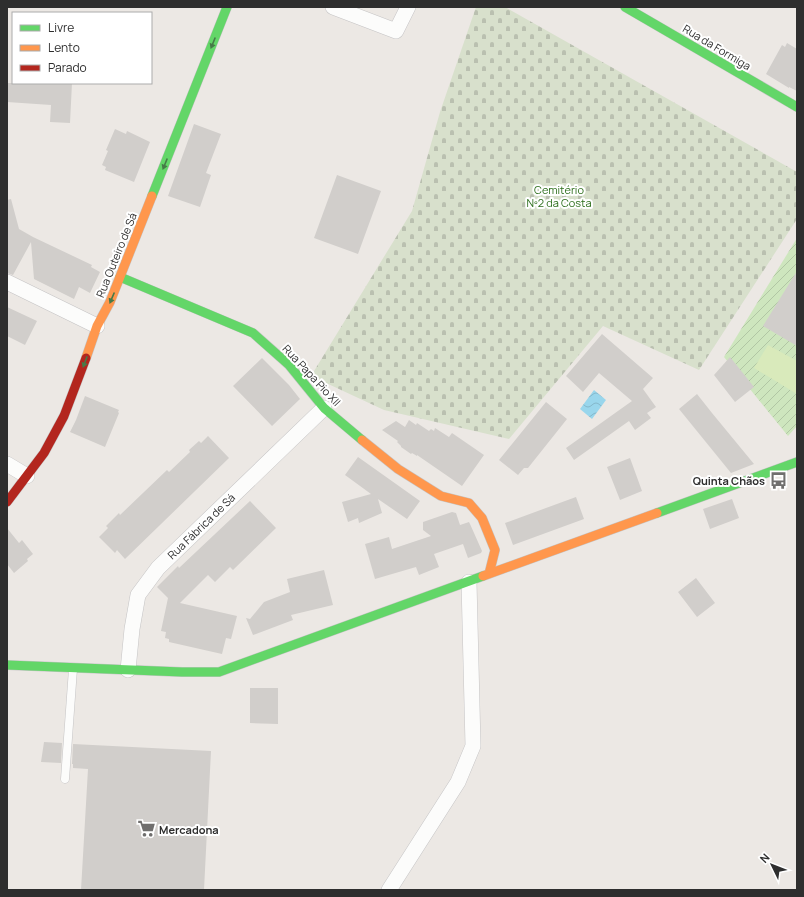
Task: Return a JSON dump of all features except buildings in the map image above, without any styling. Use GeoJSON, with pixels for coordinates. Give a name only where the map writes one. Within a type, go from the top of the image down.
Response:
{"type":"FeatureCollection","features":[{"type":"Feature","properties":{"kind":"street","name":"Rua Outeiro de Sá"},"geometry":{"type":"LineString","coordinates":[[7,502],[44,453],[64,416],[98,326],[110,302],[227,7]]}},
{"type":"Feature","properties":{"kind":"street"},"geometry":{"type":"LineString","coordinates":[[333,7],[396,31],[408,7]]}},
{"type":"Feature","properties":{"kind":"street","name":"Rua da Formiga"},"geometry":{"type":"LineString","coordinates":[[624,7],[797,107]]}},
{"type":"Feature","properties":{"kind":"street","name":"Rua Papa Pio XII"},"geometry":{"type":"LineString","coordinates":[[120,277],[253,333],[290,365],[324,408],[398,469],[441,496],[469,503],[482,518],[495,550],[488,574]]}},
{"type":"Feature","properties":{"kind":"street"},"geometry":{"type":"LineString","coordinates":[[7,282],[98,326]]}},
{"type":"Feature","properties":{"kind":"street","name":"Rua Fábrica de Sá"},"geometry":{"type":"LineString","coordinates":[[128,670],[132,629],[138,595],[158,568],[324,408]]}},
{"type":"Feature","properties":{"kind":"street"},"geometry":{"type":"LineString","coordinates":[[7,665],[182,672],[219,672],[797,462]]}},
{"type":"Feature","properties":{"kind":"street"},"geometry":{"type":"LineString","coordinates":[[7,464],[27,476]]}},
{"type":"Feature","properties":{"kind":"street"},"geometry":{"type":"LineString","coordinates":[[389,890],[458,782],[472,746],[469,582]]}},
{"type":"Feature","properties":{"kind":"lane"},"geometry":{"type":"LineString","coordinates":[[65,779],[73,668]]}},
{"type":"Feature","properties":{"kind":"green space","name":"Cemitério Nº2 da Costa"},"geometry":{"type":"Polygon","coordinates":[[[476,7],[505,7],[797,172],[797,219],[699,370],[603,326],[509,439],[384,410],[311,376],[412,211],[440,112],[476,7]]]}},
{"type":"Feature","properties":{"kind":"green space"},"geometry":{"type":"Polygon","coordinates":[[[797,238],[797,426],[788,436],[724,357],[797,238]]]}},
{"type":"Feature","properties":{"kind":"green space"},"geometry":{"type":"Polygon","coordinates":[[[768,345],[797,361],[797,394],[754,368],[768,345]]]}},
{"type":"Feature","properties":{"kind":"water"},"geometry":{"type":"Polygon","coordinates":[[[594,390],[606,400],[592,419],[580,409],[594,390]]]}},
{"type":"Feature","properties":{"kind":"traffic: fast"},"geometry":{"type":"LineString","coordinates":[[152,196],[227,7]]}},
{"type":"Feature","properties":{"kind":"traffic: fast"},"geometry":{"type":"LineString","coordinates":[[625,7],[797,107]]}},
{"type":"Feature","properties":{"kind":"traffic: fast"},"geometry":{"type":"LineString","coordinates":[[120,277],[253,333],[289,365],[324,408],[362,440]]}},
{"type":"Feature","properties":{"kind":"traffic: fast"},"geometry":{"type":"LineString","coordinates":[[657,513],[797,462]]}},
{"type":"Feature","properties":{"kind":"traffic: fast"},"geometry":{"type":"LineString","coordinates":[[7,665],[182,672],[219,672],[483,576]]}},
{"type":"Feature","properties":{"kind":"traffic: slow"},"geometry":{"type":"LineString","coordinates":[[86,358],[97,326],[110,302],[152,196]]}},
{"type":"Feature","properties":{"kind":"traffic: slow"},"geometry":{"type":"LineString","coordinates":[[362,440],[398,469],[441,496],[469,503],[482,518],[495,550],[489,574]]}},
{"type":"Feature","properties":{"kind":"traffic: slow"},"geometry":{"type":"LineString","coordinates":[[483,576],[657,513]]}},
{"type":"Feature","properties":{"kind":"traffic: jam"},"geometry":{"type":"LineString","coordinates":[[7,502],[44,453],[64,416],[86,358]]}},
{"type":"Feature","properties":{"kind":"place","name":"Quinta Chãos"},"geometry":{"type":"Point","coordinates":[778,480]}},
{"type":"Feature","properties":{"kind":"place","name":"Mercadona"},"geometry":{"type":"Point","coordinates":[146,829]}}]}
